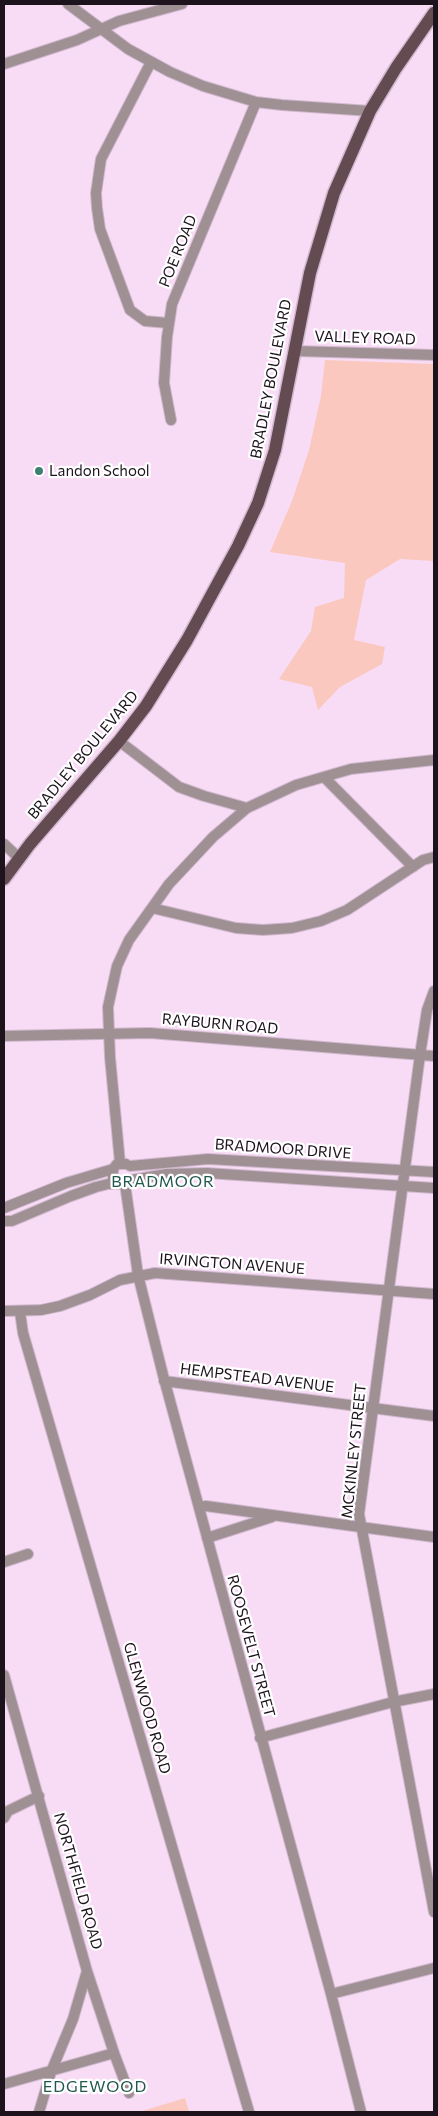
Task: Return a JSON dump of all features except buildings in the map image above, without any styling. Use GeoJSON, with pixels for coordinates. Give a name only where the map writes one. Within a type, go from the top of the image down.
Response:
{"type":"FeatureCollection","features":[{"type":"Feature","properties":{"kind":"main road","name":"BRADLEY BOULEVARD"},"geometry":{"type":"LineString","coordinates":[[4,880],[19,858],[119,742],[146,706],[172,665],[226,570],[252,517],[275,450],[310,273],[320,234],[343,172],[370,111],[406,52],[434,13]]}},
{"type":"Feature","properties":{"kind":"street"},"geometry":{"type":"LineString","coordinates":[[68,4],[100,30],[151,62],[203,86],[256,102],[370,111]]}},
{"type":"Feature","properties":{"kind":"street"},"geometry":{"type":"LineString","coordinates":[[4,64],[77,40],[137,16],[182,4]]}},
{"type":"Feature","properties":{"kind":"street"},"geometry":{"type":"LineString","coordinates":[[151,62],[102,159],[96,193],[96,208],[100,229],[130,310],[145,320],[168,323]]}},
{"type":"Feature","properties":{"kind":"street","name":"POE ROAD"},"geometry":{"type":"LineString","coordinates":[[171,420],[164,383],[168,323],[172,304],[256,102]]}},
{"type":"Feature","properties":{"kind":"street","name":"VALLEY ROAD"},"geometry":{"type":"LineString","coordinates":[[295,351],[434,355]]}},
{"type":"Feature","properties":{"kind":"street"},"geometry":{"type":"LineString","coordinates":[[119,742],[179,786],[204,796],[247,808]]}},
{"type":"Feature","properties":{"kind":"street"},"geometry":{"type":"LineString","coordinates":[[121,1166],[133,1172],[125,1183],[113,1179],[121,1166],[108,1006],[117,966],[129,940],[168,884],[212,837],[247,808],[296,785],[360,768],[434,760]]}},
{"type":"Feature","properties":{"kind":"street"},"geometry":{"type":"LineString","coordinates":[[324,777],[413,867]]}},
{"type":"Feature","properties":{"kind":"street"},"geometry":{"type":"LineString","coordinates":[[4,844],[19,858]]}},
{"type":"Feature","properties":{"kind":"street"},"geometry":{"type":"LineString","coordinates":[[152,908],[236,928],[263,930],[292,928],[321,921],[347,910],[413,867],[434,857]]}},
{"type":"Feature","properties":{"kind":"street","name":"MCKINLEY STREET"},"geometry":{"type":"LineString","coordinates":[[434,991],[427,1010],[420,1055],[404,1187],[359,1514],[434,1912]]}},
{"type":"Feature","properties":{"kind":"street","name":"RAYBURN ROAD"},"geometry":{"type":"LineString","coordinates":[[4,1036],[150,1033],[434,1056]]}},
{"type":"Feature","properties":{"kind":"street","name":"BRADMOOR DRIVE"},"geometry":{"type":"LineString","coordinates":[[4,1208],[66,1183],[121,1166],[208,1159],[405,1172],[434,1172]]}},
{"type":"Feature","properties":{"kind":"street","name":"BRADMOOR DRIVE"},"geometry":{"type":"LineString","coordinates":[[4,1221],[12,1221],[96,1187],[167,1174],[207,1173],[434,1188]]}},
{"type":"Feature","properties":{"kind":"street","name":"ROOSEVELT STREET"},"geometry":{"type":"LineString","coordinates":[[125,1183],[138,1275],[164,1381],[331,1994],[361,2112]]}},
{"type":"Feature","properties":{"kind":"street","name":"IRVINGTON AVENUE"},"geometry":{"type":"LineString","coordinates":[[4,1311],[20,1312],[60,1306],[90,1295],[120,1280],[155,1273],[434,1294]]}},
{"type":"Feature","properties":{"kind":"street","name":"GLENWOOD ROAD"},"geometry":{"type":"LineString","coordinates":[[20,1312],[23,1333],[249,2112]]}},
{"type":"Feature","properties":{"kind":"street","name":"HEMPSTEAD AVENUE"},"geometry":{"type":"LineString","coordinates":[[164,1381],[434,1416]]}},
{"type":"Feature","properties":{"kind":"street"},"geometry":{"type":"LineString","coordinates":[[199,1507],[276,1515],[434,1537]]}},
{"type":"Feature","properties":{"kind":"street"},"geometry":{"type":"LineString","coordinates":[[206,1538],[276,1515]]}},
{"type":"Feature","properties":{"kind":"street"},"geometry":{"type":"LineString","coordinates":[[4,1562],[28,1554]]}},
{"type":"Feature","properties":{"kind":"street","name":"NORTHFIELD ROAD"},"geometry":{"type":"LineString","coordinates":[[4,1675],[88,1971],[129,2093]]}},
{"type":"Feature","properties":{"kind":"street"},"geometry":{"type":"LineString","coordinates":[[260,1738],[393,1702],[434,1694]]}},
{"type":"Feature","properties":{"kind":"street"},"geometry":{"type":"LineString","coordinates":[[5,1812],[39,1796]]}},
{"type":"Feature","properties":{"kind":"street"},"geometry":{"type":"LineString","coordinates":[[331,1994],[434,1968]]}},
{"type":"Feature","properties":{"kind":"street"},"geometry":{"type":"LineString","coordinates":[[39,2112],[39,2104],[73,2018],[88,1971]]}},
{"type":"Feature","properties":{"kind":"street"},"geometry":{"type":"LineString","coordinates":[[4,2084],[114,2053]]}},
{"type":"Feature","properties":{"kind":"shaded area"},"geometry":{"type":"Polygon","coordinates":[[[325,360],[434,364],[434,561],[400,559],[366,580],[354,640],[385,647],[382,664],[340,687],[318,710],[312,687],[279,679],[311,631],[315,607],[344,598],[345,563],[270,552],[292,501],[309,450],[321,396],[325,360]]]}},
{"type":"Feature","properties":{"kind":"shaded area"},"geometry":{"type":"Polygon","coordinates":[[[185,2098],[189,2112],[139,2112],[185,2098]]]}},
{"type":"Feature","properties":{"kind":"place","name":"Landon School"},"geometry":{"type":"Point","coordinates":[39,471]}},
{"type":"Feature","properties":{"kind":"district","name":"BRADMOOR"},"geometry":{"type":"Point","coordinates":[163,1182]}},
{"type":"Feature","properties":{"kind":"district","name":"EDGEWOOD"},"geometry":{"type":"Point","coordinates":[95,2087]}}]}
